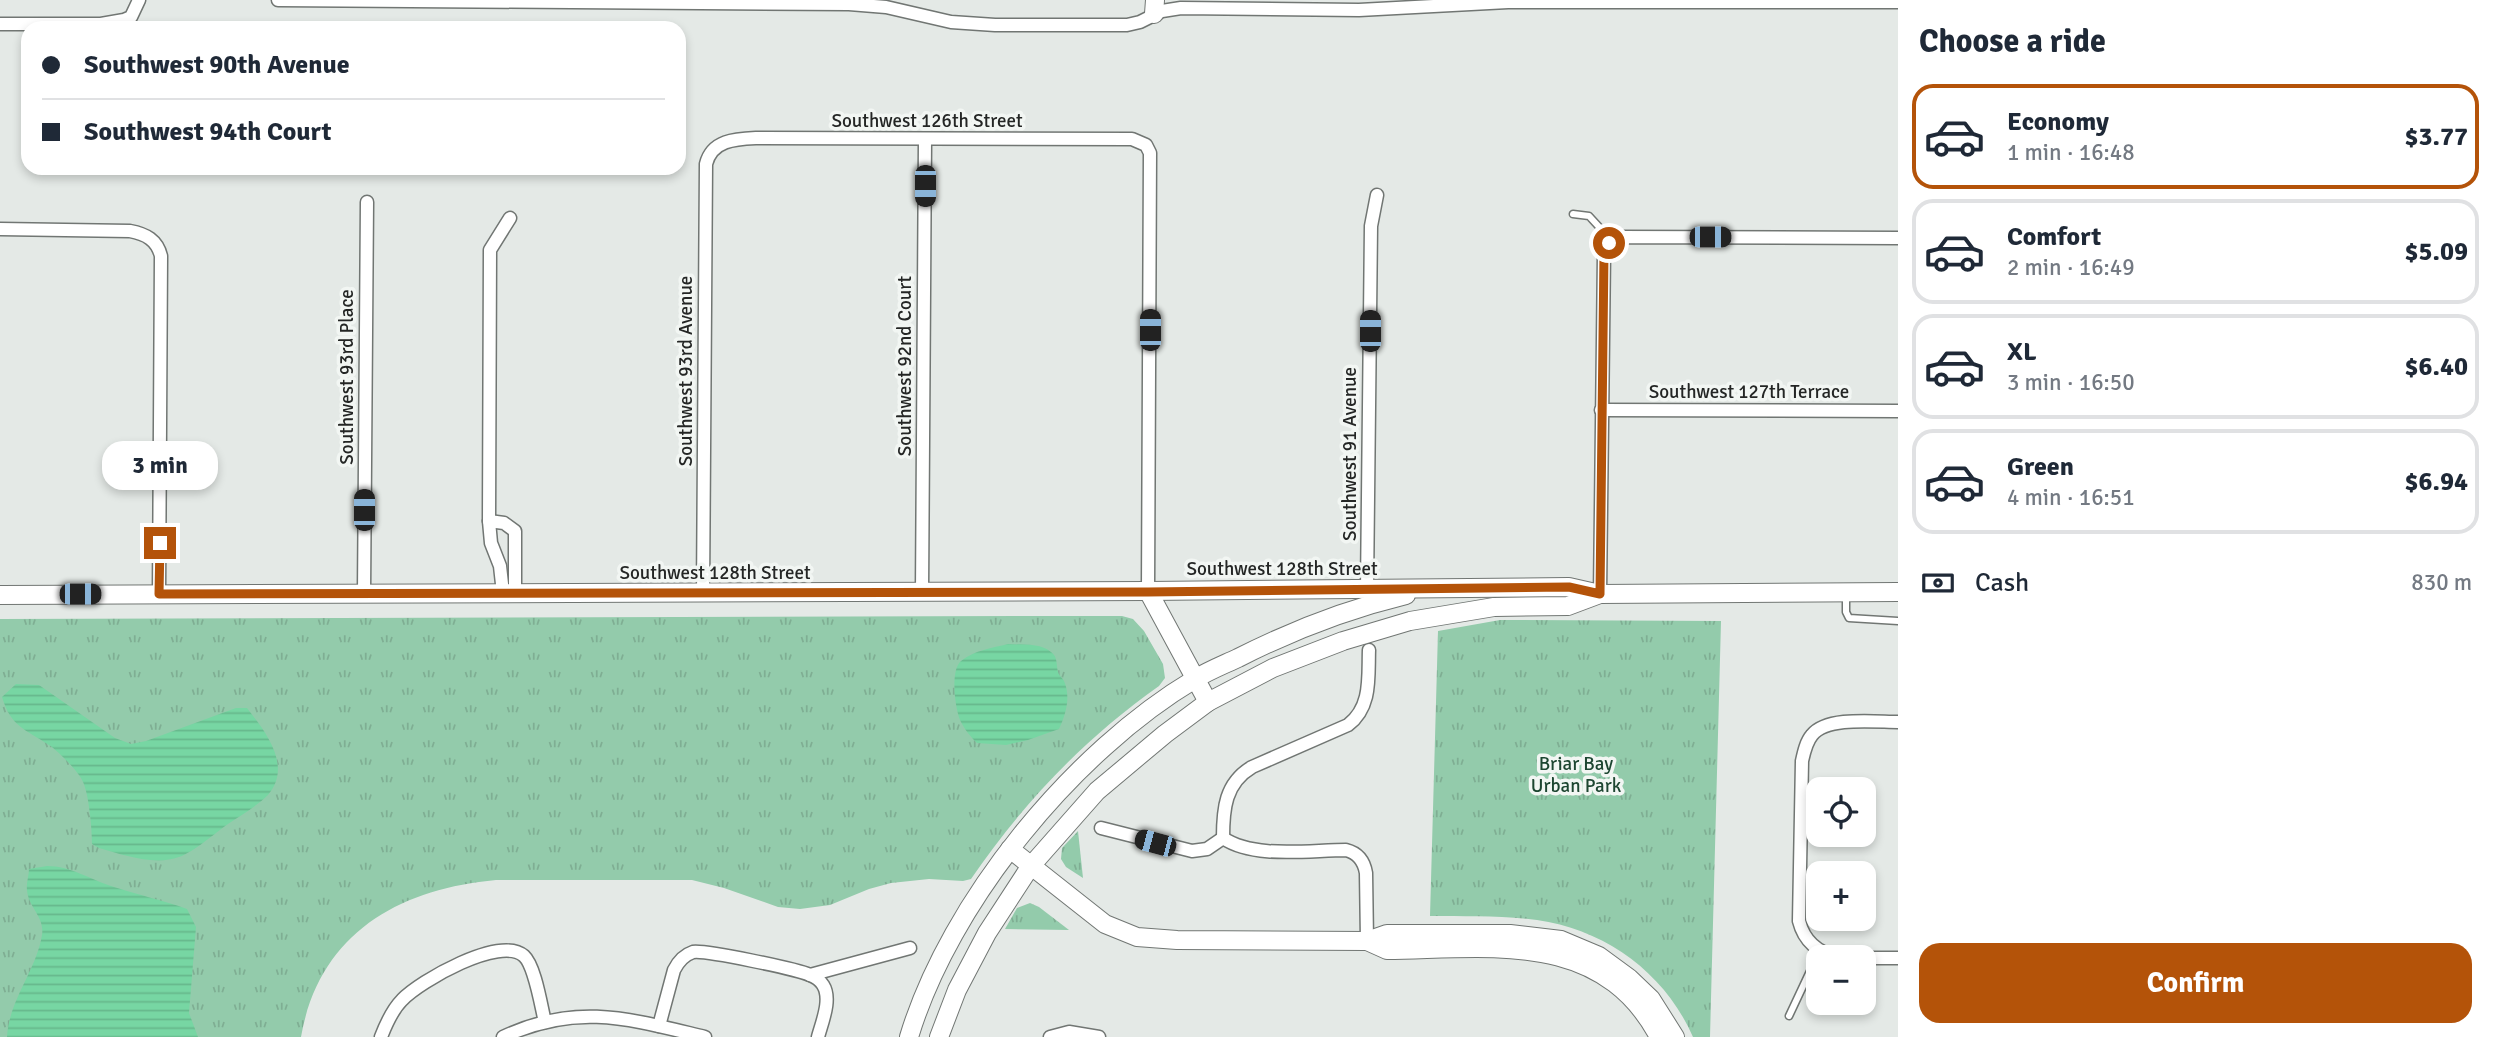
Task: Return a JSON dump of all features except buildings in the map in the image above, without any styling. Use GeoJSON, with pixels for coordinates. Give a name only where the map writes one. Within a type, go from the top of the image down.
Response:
{"type":"FeatureCollection","features":[{"type":"Feature","properties":{"kind":"street"},"geometry":{"type":"LineString","coordinates":[[114,21],[131,17],[139,0]]}},
{"type":"Feature","properties":{"kind":"street"},"geometry":{"type":"LineString","coordinates":[[278,0],[849,4],[886,7],[970,24],[1028,25],[1127,25],[1140,22],[1154,7],[1604,1],[1898,2]]}},
{"type":"Feature","properties":{"kind":"street"},"geometry":{"type":"LineString","coordinates":[[922,15],[926,0]]}},
{"type":"Feature","properties":{"kind":"street"},"geometry":{"type":"LineString","coordinates":[[0,23],[21,23]]}},
{"type":"Feature","properties":{"kind":"street","name":"Southwest 126th Street"},"geometry":{"type":"LineString","coordinates":[[711,151],[727,141],[745,139],[1132,139],[1146,145],[1150,153],[1148,592]]}},
{"type":"Feature","properties":{"kind":"street","name":"Southwest 92nd Court"},"geometry":{"type":"LineString","coordinates":[[922,592],[925,140]]}},
{"type":"Feature","properties":{"kind":"street","name":"Southwest 93rd Avenue"},"geometry":{"type":"LineString","coordinates":[[703,593],[705,175],[711,151]]}},
{"type":"Feature","properties":{"kind":"street","name":"Southwest 91 Avenue"},"geometry":{"type":"LineString","coordinates":[[1367,588],[1371,226],[1377,195]]}},
{"type":"Feature","properties":{"kind":"street","name":"Southwest 93rd Place"},"geometry":{"type":"LineString","coordinates":[[363,593],[367,202]]}},
{"type":"Feature","properties":{"kind":"street"},"geometry":{"type":"LineString","coordinates":[[509,593],[491,543],[489,521],[490,250],[510,218]]}},
{"type":"Feature","properties":{"kind":"street"},"geometry":{"type":"LineString","coordinates":[[0,229],[142,233],[152,239],[161,256],[159,594]]}},
{"type":"Feature","properties":{"kind":"street"},"geometry":{"type":"LineString","coordinates":[[1600,594],[1604,253],[1607,245],[1621,237],[1898,238]]}},
{"type":"Feature","properties":{"kind":"street","name":"Southwest 127th Terrace"},"geometry":{"type":"LineString","coordinates":[[1601,410],[1898,411]]}},
{"type":"Feature","properties":{"kind":"street"},"geometry":{"type":"LineString","coordinates":[[489,521],[504,523],[515,531],[509,593]]}},
{"type":"Feature","properties":{"kind":"street","name":"Southwest 128th Street"},"geometry":{"type":"LineString","coordinates":[[0,595],[1148,592],[1569,587],[1600,594],[1898,592]]}},
{"type":"Feature","properties":{"kind":"street","name":"Southwest 128th Street"},"geometry":{"type":"LineString","coordinates":[[909,1037],[934,975],[965,916],[1010,849],[1037,814],[1082,768],[1144,714],[1196,678],[1299,630],[1368,606],[1430,589]]}},
{"type":"Feature","properties":{"kind":"street"},"geometry":{"type":"LineString","coordinates":[[1148,592],[1208,702]]}},
{"type":"Feature","properties":{"kind":"street","name":"Southwest 128th Street"},"geometry":{"type":"LineString","coordinates":[[939,1037],[957,990],[981,944],[1030,867],[1097,791],[1208,702],[1273,668],[1376,630],[1429,617],[1494,607],[1568,606],[1600,594]]}},
{"type":"Feature","properties":{"kind":"street"},"geometry":{"type":"LineString","coordinates":[[1223,838],[1225,802],[1232,784],[1242,773],[1349,724],[1359,716],[1366,701],[1370,650]]}},
{"type":"Feature","properties":{"kind":"street"},"geometry":{"type":"LineString","coordinates":[[1812,945],[1808,942],[1801,927],[1799,915],[1802,761],[1807,742],[1820,728],[1840,723],[1898,722]]}},
{"type":"Feature","properties":{"kind":"street"},"geometry":{"type":"LineString","coordinates":[[1101,828],[1192,851],[1207,849],[1223,838]]}},
{"type":"Feature","properties":{"kind":"street"},"geometry":{"type":"LineString","coordinates":[[1223,838],[1251,850],[1354,852],[1364,863],[1366,873],[1367,942]]}},
{"type":"Feature","properties":{"kind":"street"},"geometry":{"type":"LineString","coordinates":[[1010,849],[1105,924],[1137,937],[1177,940],[1367,942],[1387,950],[1522,950],[1557,955],[1590,968],[1617,986],[1641,1010],[1659,1037]]}},
{"type":"Feature","properties":{"kind":"street"},"geometry":{"type":"LineString","coordinates":[[1367,942],[1387,934],[1510,934],[1547,937],[1574,944],[1599,956],[1629,978],[1651,999],[1675,1037]]}},
{"type":"Feature","properties":{"kind":"street"},"geometry":{"type":"LineString","coordinates":[[810,975],[910,948]]}},
{"type":"Feature","properties":{"kind":"street"},"geometry":{"type":"LineString","coordinates":[[381,1037],[395,1009],[410,992],[457,964],[501,951],[519,952],[529,962],[545,1022]]}},
{"type":"Feature","properties":{"kind":"street"},"geometry":{"type":"LineString","coordinates":[[659,1026],[678,962],[686,955],[703,952],[810,975],[820,980],[827,996],[818,1037]]}},
{"type":"Feature","properties":{"kind":"street"},"geometry":{"type":"LineString","coordinates":[[1876,958],[1898,958]]}},
{"type":"Feature","properties":{"kind":"street"},"geometry":{"type":"LineString","coordinates":[[503,1037],[545,1022],[582,1015],[659,1026],[705,1037]]}},
{"type":"Feature","properties":{"kind":"street"},"geometry":{"type":"LineString","coordinates":[[1056,1035],[1082,1033],[1098,1037]]}},
{"type":"Feature","properties":{"kind":"lane"},"geometry":{"type":"LineString","coordinates":[[1573,214],[1589,216],[1612,241]]}},
{"type":"Feature","properties":{"kind":"lane"},"geometry":{"type":"LineString","coordinates":[[1846,592],[1846,612],[1849,618],[1898,621]]}},
{"type":"Feature","properties":{"kind":"lane"},"geometry":{"type":"LineString","coordinates":[[1789,1016],[1806,980]]}},
{"type":"Feature","properties":{"kind":"green space"},"geometry":{"type":"Polygon","coordinates":[[[1122,616],[1133,619],[1144,631],[1163,664],[1165,678],[1159,686],[1080,750],[1056,774],[1012,824],[971,879],[891,883],[830,905],[800,909],[778,907],[692,880],[496,880],[460,885],[396,906],[368,923],[345,944],[325,970],[311,1001],[301,1037],[0,1037],[0,619],[1122,616]]]}},
{"type":"Feature","properties":{"kind":"green space","name":"Briar Bay Urban Park"},"geometry":{"type":"Polygon","coordinates":[[[1500,620],[1721,621],[1710,1037],[1693,1037],[1667,993],[1650,974],[1630,958],[1587,934],[1562,925],[1524,918],[1430,916],[1438,631],[1500,620]]]}},
{"type":"Feature","properties":{"kind":"green space"},"geometry":{"type":"Polygon","coordinates":[[[1078,831],[1083,878],[1066,867],[1061,859],[1062,848],[1078,831]]]}},
{"type":"Feature","properties":{"kind":"green space"},"geometry":{"type":"Polygon","coordinates":[[[1030,903],[1069,930],[1005,929],[1017,908],[1030,903]]]}},
{"type":"Feature","properties":{"kind":"shaded area"},"geometry":{"type":"Polygon","coordinates":[[[1008,644],[1037,646],[1053,654],[1067,693],[1064,717],[1059,729],[1028,740],[1006,745],[977,743],[964,727],[958,714],[954,689],[956,672],[961,661],[972,654],[1008,644]]]}},
{"type":"Feature","properties":{"kind":"shaded area"},"geometry":{"type":"Polygon","coordinates":[[[16,684],[39,685],[115,738],[131,744],[236,708],[247,708],[274,749],[278,772],[275,784],[259,803],[185,855],[149,860],[99,848],[92,844],[88,802],[80,776],[53,748],[20,726],[10,715],[2,697],[16,684]]]}},
{"type":"Feature","properties":{"kind":"shaded area"},"geometry":{"type":"Polygon","coordinates":[[[47,866],[73,871],[114,887],[187,909],[196,927],[189,1013],[198,1037],[7,1037],[12,1011],[34,961],[42,935],[41,923],[28,896],[29,869],[47,866]]]}},
{"type":"Feature","properties":{"kind":"route"},"geometry":{"type":"LineString","coordinates":[[160,543],[159,594],[1148,592],[1181,589],[1569,587],[1600,594],[1604,253],[1609,243]]}}]}
